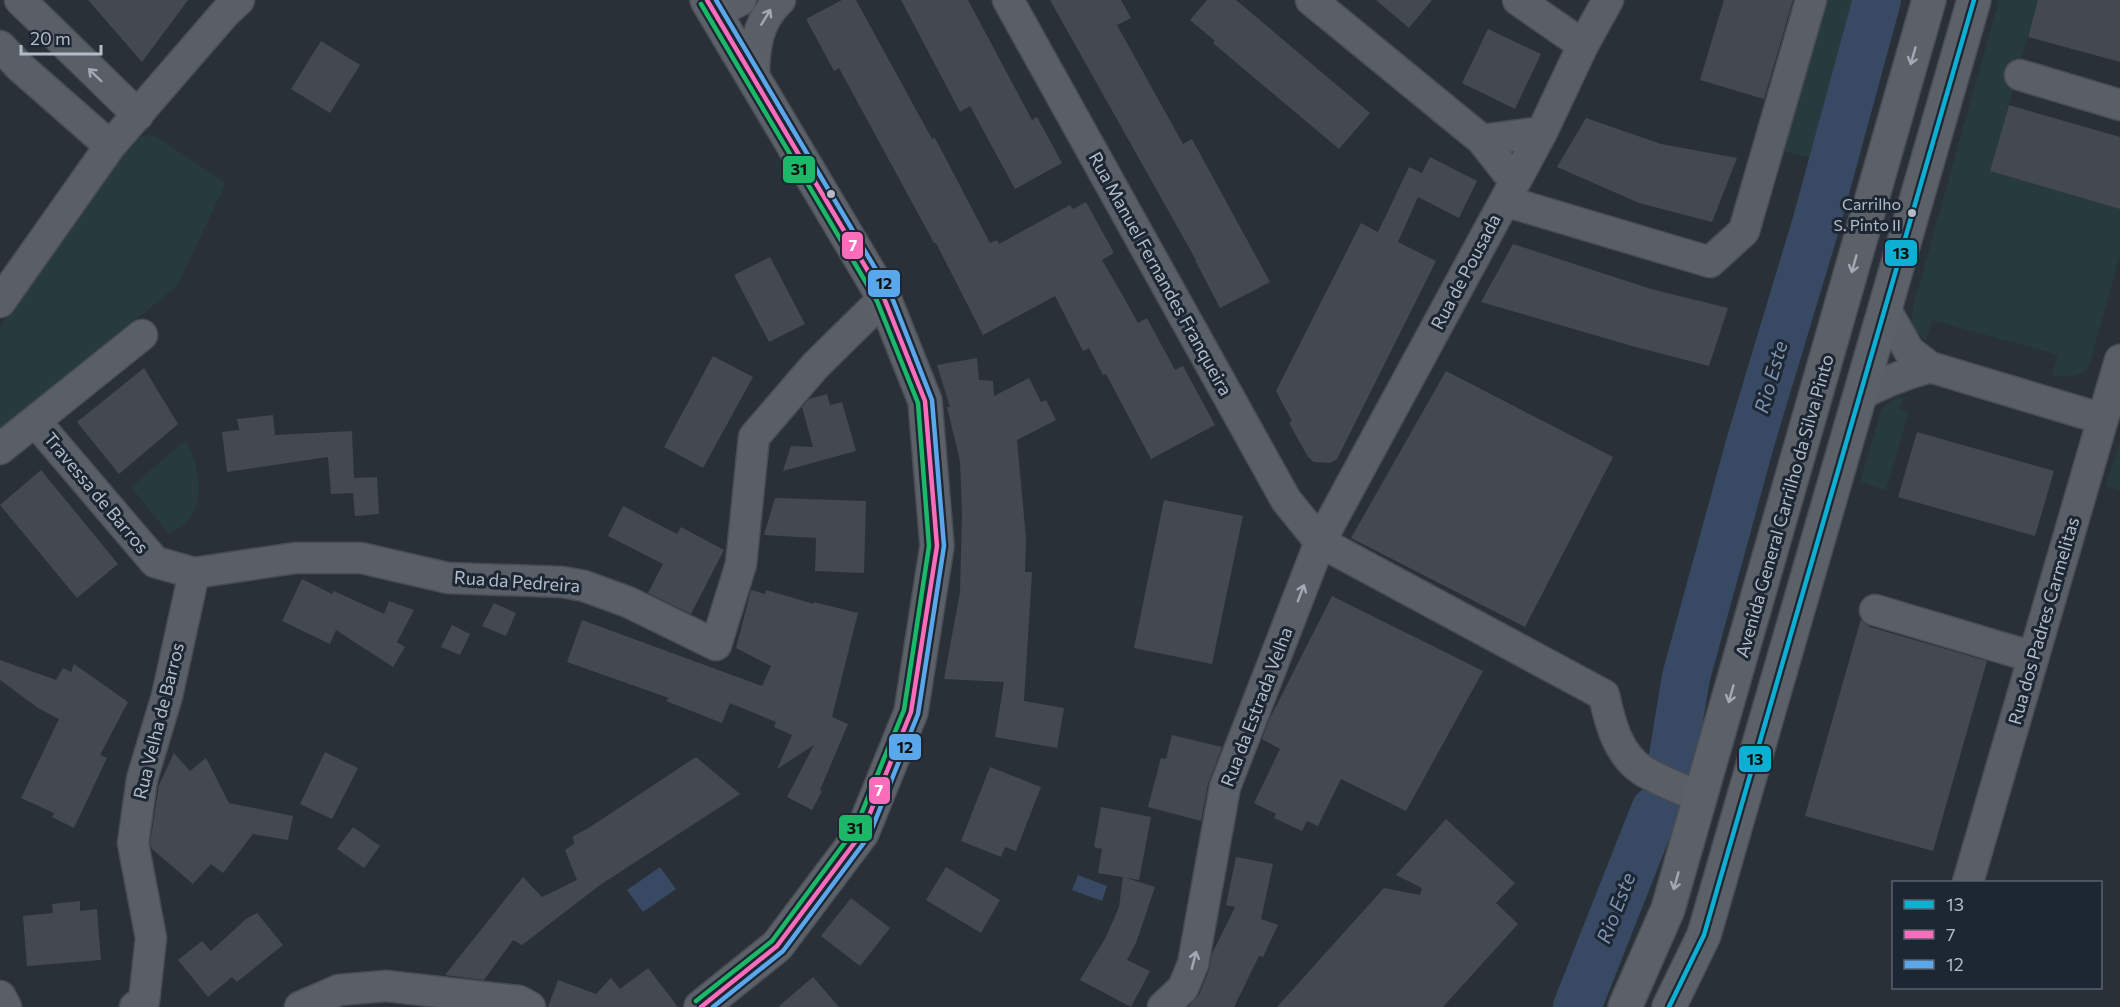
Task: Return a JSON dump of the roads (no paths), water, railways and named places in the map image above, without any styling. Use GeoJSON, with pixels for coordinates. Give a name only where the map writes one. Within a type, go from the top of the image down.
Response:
{"type":"FeatureCollection","features":[{"type":"Feature","properties":{"kind":"main road","name":"Avenida General Carrilho da Silva Pinto"},"geometry":{"type":"LineString","coordinates":[[1625,1007],[1668,909],[1929,0]]}},
{"type":"Feature","properties":{"kind":"main road"},"geometry":{"type":"LineString","coordinates":[[1669,1007],[1704,935],[1974,0]]}},
{"type":"Feature","properties":{"kind":"main road"},"geometry":{"type":"LineString","coordinates":[[701,1007],[777,946],[862,833],[911,712],[937,546],[925,401],[884,298],[754,78],[722,11]]}},
{"type":"Feature","properties":{"kind":"street"},"geometry":{"type":"LineString","coordinates":[[21,0],[138,115]]}},
{"type":"Feature","properties":{"kind":"street"},"geometry":{"type":"LineString","coordinates":[[754,78],[754,51],[760,28],[772,7],[780,0]]}},
{"type":"Feature","properties":{"kind":"street","name":"Rua Manuel Fernandes Franqueira"},"geometry":{"type":"LineString","coordinates":[[1008,0],[1286,500],[1320,542]]}},
{"type":"Feature","properties":{"kind":"street"},"geometry":{"type":"LineString","coordinates":[[1311,0],[1482,140],[1510,191],[1710,262],[1744,231],[1811,0]]}},
{"type":"Feature","properties":{"kind":"street"},"geometry":{"type":"LineString","coordinates":[[1518,0],[1583,45]]}},
{"type":"Feature","properties":{"kind":"street","name":"Rua de Pousada"},"geometry":{"type":"LineString","coordinates":[[1320,542],[1542,132],[1583,45],[1608,0]]}},
{"type":"Feature","properties":{"kind":"street"},"geometry":{"type":"LineString","coordinates":[[0,302],[105,153],[226,4]]}},
{"type":"Feature","properties":{"kind":"street"},"geometry":{"type":"LineString","coordinates":[[0,46],[105,153]]}},
{"type":"Feature","properties":{"kind":"street"},"geometry":{"type":"LineString","coordinates":[[2020,75],[2120,105]]}},
{"type":"Feature","properties":{"kind":"street"},"geometry":{"type":"LineString","coordinates":[[1482,140],[1542,132]]}},
{"type":"Feature","properties":{"kind":"street","name":"Rua da Pedreira"},"geometry":{"type":"LineString","coordinates":[[194,573],[261,562],[330,557],[361,558],[390,563],[448,578],[562,582],[585,586],[628,602],[716,645],[741,564],[754,437],[815,366],[884,298]]}},
{"type":"Feature","properties":{"kind":"street"},"geometry":{"type":"LineString","coordinates":[[1886,310],[1909,351],[1930,367],[2103,419]]}},
{"type":"Feature","properties":{"kind":"street"},"geometry":{"type":"LineString","coordinates":[[0,449],[142,335]]}},
{"type":"Feature","properties":{"kind":"street","name":"Rua dos Padres Carmelitas"},"geometry":{"type":"LineString","coordinates":[[1968,881],[2120,360]]}},
{"type":"Feature","properties":{"kind":"street"},"geometry":{"type":"LineString","coordinates":[[1860,395],[1889,380],[1930,367]]}},
{"type":"Feature","properties":{"kind":"street","name":"Travessa de Barros"},"geometry":{"type":"LineString","coordinates":[[35,421],[155,562],[194,573]]}},
{"type":"Feature","properties":{"kind":"street"},"geometry":{"type":"LineString","coordinates":[[1320,542],[1604,695],[1611,727],[1627,755],[1644,772],[1701,798]]}},
{"type":"Feature","properties":{"kind":"street","name":"Rua da Estrada Velha"},"geometry":{"type":"LineString","coordinates":[[1163,1007],[1183,988],[1193,964],[1225,787],[1320,542]]}},
{"type":"Feature","properties":{"kind":"street","name":"Rua Velha de Barros"},"geometry":{"type":"LineString","coordinates":[[145,1005],[151,938],[133,843],[142,779],[167,696],[194,573]]}},
{"type":"Feature","properties":{"kind":"street"},"geometry":{"type":"LineString","coordinates":[[1875,610],[2033,657]]}},
{"type":"Feature","properties":{"kind":"street"},"geometry":{"type":"LineString","coordinates":[[300,1007],[339,990],[386,986],[519,1001],[530,1007]]}},
{"type":"Feature","properties":{"kind":"street"},"geometry":{"type":"LineString","coordinates":[[0,996],[6,1007]]}},
{"type":"Feature","properties":{"kind":"water"},"geometry":{"type":"Polygon","coordinates":[[[660,867],[676,889],[643,912],[627,890],[660,867]]]}},
{"type":"Feature","properties":{"kind":"water"},"geometry":{"type":"Polygon","coordinates":[[[1078,875],[1107,886],[1102,901],[1072,890],[1078,875]]]}},
{"type":"Feature","properties":{"kind":"waterway","name":"Rio Este"},"geometry":{"type":"LineString","coordinates":[[1673,756],[1686,677],[1751,440],[1816,224],[1877,0]]}},
{"type":"Feature","properties":{"kind":"waterway","name":"Rio Este"},"geometry":{"type":"LineString","coordinates":[[1577,1007],[1655,810]]}},
{"type":"Feature","properties":{"kind":"place","name":"Carrilho S. Pinto II"},"geometry":{"type":"Point","coordinates":[1912,213]}}]}
